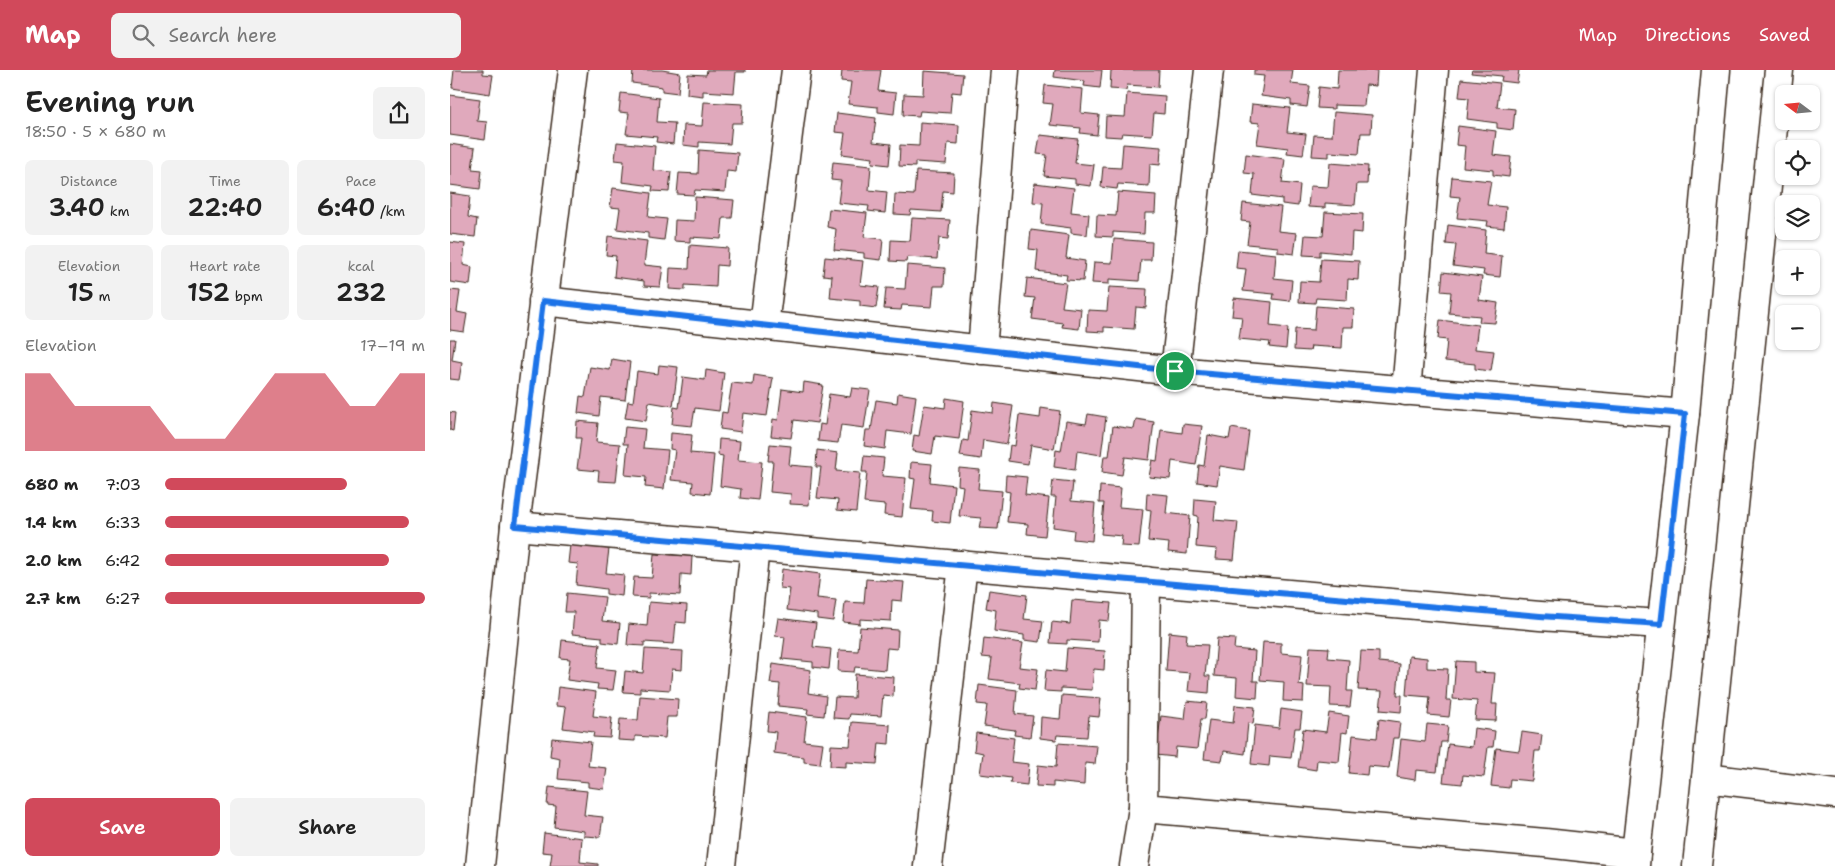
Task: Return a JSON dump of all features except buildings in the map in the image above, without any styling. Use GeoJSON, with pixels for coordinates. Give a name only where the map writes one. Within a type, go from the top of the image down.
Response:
{"type":"FeatureCollection","features":[{"type":"Feature","properties":{"kind":"street"},"geometry":{"type":"LineString","coordinates":[[480,866],[515,526],[573,70]]}},
{"type":"Feature","properties":{"kind":"street"},"geometry":{"type":"LineString","coordinates":[[764,325],[796,70]]}},
{"type":"Feature","properties":{"kind":"street"},"geometry":{"type":"LineString","coordinates":[[982,350],[1005,70]]}},
{"type":"Feature","properties":{"kind":"street"},"geometry":{"type":"LineString","coordinates":[[1175,371],[1209,70]]}},
{"type":"Feature","properties":{"kind":"street"},"geometry":{"type":"LineString","coordinates":[[1406,391],[1434,70]]}},
{"type":"Feature","properties":{"kind":"street"},"geometry":{"type":"LineString","coordinates":[[1142,808],[1545,843],[1636,860],[1685,414],[1716,70]]}},
{"type":"Feature","properties":{"kind":"street"},"geometry":{"type":"LineString","coordinates":[[1697,866],[1779,70]]}},
{"type":"Feature","properties":{"kind":"street"},"geometry":{"type":"LineString","coordinates":[[543,301],[1175,371],[1685,414]]}},
{"type":"Feature","properties":{"kind":"street"},"geometry":{"type":"LineString","coordinates":[[515,526],[1540,616],[1661,624]]}},
{"type":"Feature","properties":{"kind":"street"},"geometry":{"type":"LineString","coordinates":[[720,866],[755,546]]}},
{"type":"Feature","properties":{"kind":"street"},"geometry":{"type":"LineString","coordinates":[[928,866],[963,565]]}},
{"type":"Feature","properties":{"kind":"street"},"geometry":{"type":"LineString","coordinates":[[1134,866],[1142,808],[1146,581]]}},
{"type":"Feature","properties":{"kind":"street"},"geometry":{"type":"LineString","coordinates":[[1706,778],[1835,794]]}},
{"type":"Feature","properties":{"kind":"route"},"geometry":{"type":"LineString","coordinates":[[543,301],[1175,371],[1685,414],[1661,624],[1540,616],[515,526],[543,301]]}}]}
